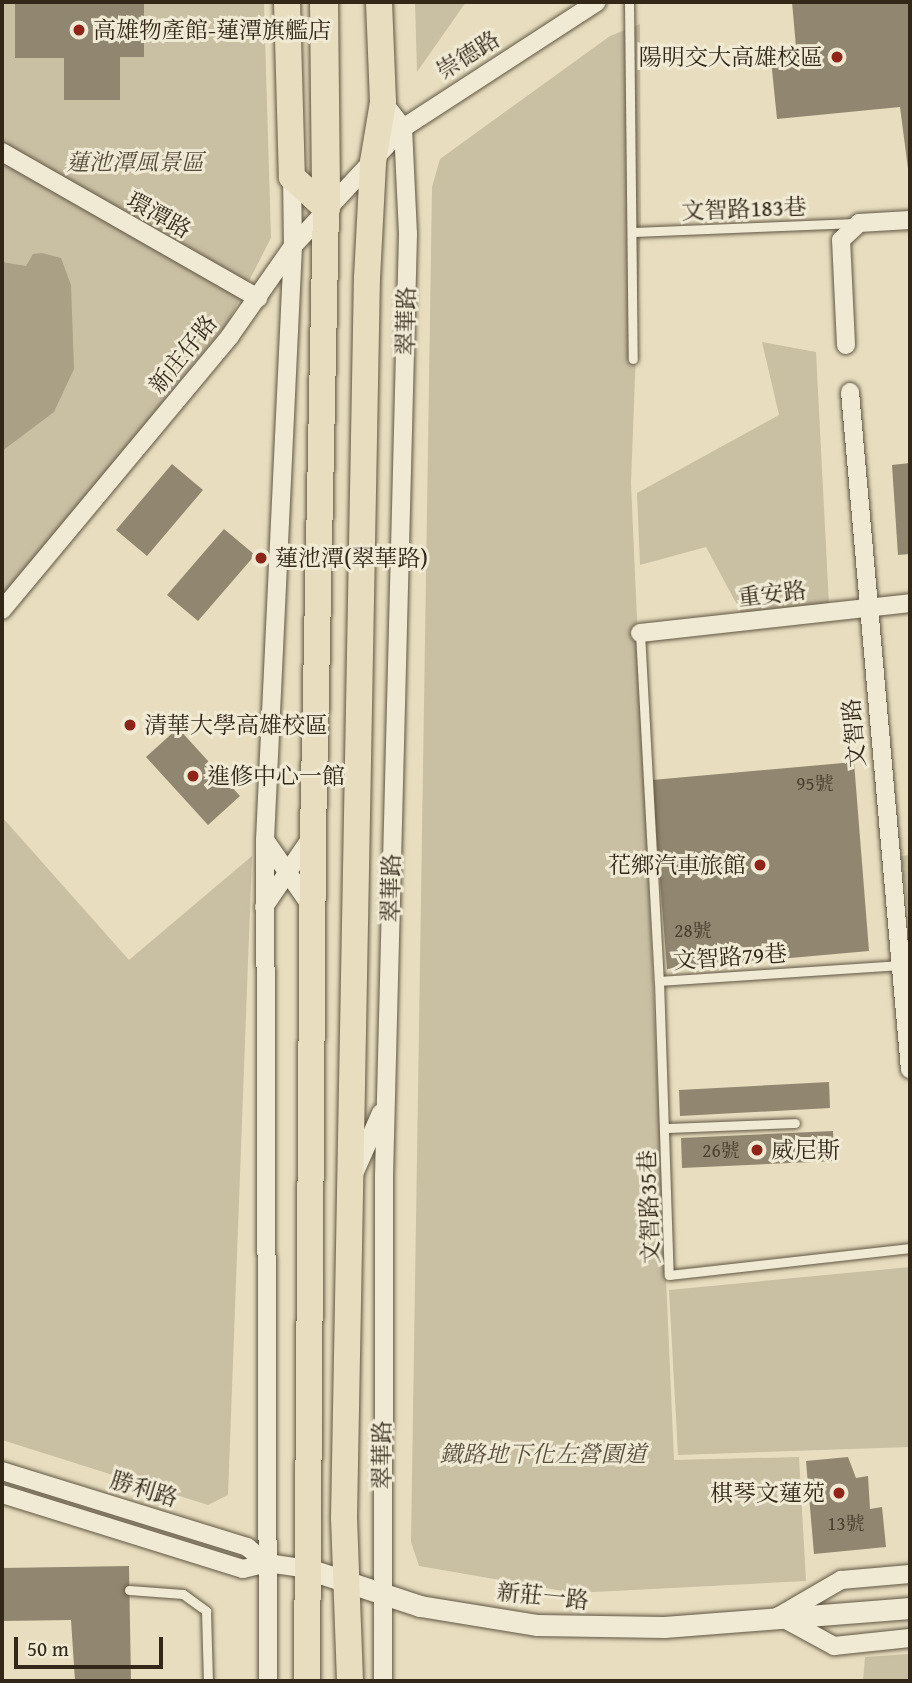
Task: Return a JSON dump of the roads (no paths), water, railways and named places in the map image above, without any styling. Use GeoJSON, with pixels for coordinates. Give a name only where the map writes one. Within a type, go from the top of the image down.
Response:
{"type":"FeatureCollection","features":[{"type":"Feature","properties":{"kind":"highway"},"geometry":{"type":"LineString","coordinates":[[324,2],[326,208]]}},
{"type":"Feature","properties":{"kind":"main road"},"geometry":{"type":"LineString","coordinates":[[287,2],[292,177],[326,208],[313,835],[307,1681]]}},
{"type":"Feature","properties":{"kind":"main road","name":"翠華路"},"geometry":{"type":"LineString","coordinates":[[350,1681],[343,1580],[373,162],[383,102],[379,2]]}},
{"type":"Feature","properties":{"kind":"street","name":"崇德路"},"geometry":{"type":"LineString","coordinates":[[403,128],[597,2]]}},
{"type":"Feature","properties":{"kind":"street"},"geometry":{"type":"LineString","coordinates":[[383,102],[403,128]]}},
{"type":"Feature","properties":{"kind":"street","name":"新庄仔路"},"geometry":{"type":"LineString","coordinates":[[2,610],[258,298],[293,246],[403,128]]}},
{"type":"Feature","properties":{"kind":"street","name":"翠華路"},"geometry":{"type":"LineString","coordinates":[[383,1681],[381,1594],[384,1177],[407,267],[403,128]]}},
{"type":"Feature","properties":{"kind":"street","name":"環潭路"},"geometry":{"type":"LineString","coordinates":[[2,152],[258,298]]}},
{"type":"Feature","properties":{"kind":"street"},"geometry":{"type":"LineString","coordinates":[[268,1681],[265,840],[293,246],[292,177]]}},
{"type":"Feature","properties":{"kind":"street"},"geometry":{"type":"LineString","coordinates":[[846,345],[841,240],[859,223],[910,220]]}},
{"type":"Feature","properties":{"kind":"street","name":"文智路"},"geometry":{"type":"LineString","coordinates":[[849,392],[866,607],[905,964],[910,1069]]}},
{"type":"Feature","properties":{"kind":"street","name":"重安路"},"geometry":{"type":"LineString","coordinates":[[640,634],[910,603]]}},
{"type":"Feature","properties":{"kind":"street"},"geometry":{"type":"LineString","coordinates":[[264,908],[313,835]]}},
{"type":"Feature","properties":{"kind":"street"},"geometry":{"type":"LineString","coordinates":[[265,840],[313,910]]}},
{"type":"Feature","properties":{"kind":"street"},"geometry":{"type":"LineString","coordinates":[[350,1184],[386,1104]]}},
{"type":"Feature","properties":{"kind":"street"},"geometry":{"type":"LineString","coordinates":[[352,1109],[384,1177]]}},
{"type":"Feature","properties":{"kind":"street","name":"勝利路"},"geometry":{"type":"LineString","coordinates":[[2,1471],[247,1548],[267,1563]]}},
{"type":"Feature","properties":{"kind":"street","name":"勝利路"},"geometry":{"type":"LineString","coordinates":[[2,1494],[243,1569],[267,1563],[308,1569]]}},
{"type":"Feature","properties":{"kind":"street","name":"新莊一路"},"geometry":{"type":"LineString","coordinates":[[308,1569],[420,1606],[575,1627],[910,1608]]}},
{"type":"Feature","properties":{"kind":"street","name":"新莊一路"},"geometry":{"type":"LineString","coordinates":[[779,1616],[841,1580],[910,1574]]}},
{"type":"Feature","properties":{"kind":"street"},"geometry":{"type":"LineString","coordinates":[[779,1616],[834,1646],[910,1638]]}},
{"type":"Feature","properties":{"kind":"lane"},"geometry":{"type":"LineString","coordinates":[[629,2],[633,359]]}},
{"type":"Feature","properties":{"kind":"lane","name":"文智路183巷"},"geometry":{"type":"LineString","coordinates":[[632,232],[859,223]]}},
{"type":"Feature","properties":{"kind":"lane","name":"文智路79巷"},"geometry":{"type":"LineString","coordinates":[[640,634],[659,981],[905,964]]}},
{"type":"Feature","properties":{"kind":"lane","name":"文智路35巷"},"geometry":{"type":"LineString","coordinates":[[659,981],[669,1275],[910,1248]]}},
{"type":"Feature","properties":{"kind":"lane"},"geometry":{"type":"LineString","coordinates":[[666,1128],[795,1123]]}},
{"type":"Feature","properties":{"kind":"lane"},"geometry":{"type":"LineString","coordinates":[[129,1590],[183,1594],[206,1611],[208,1681]]}},
{"type":"Feature","properties":{"kind":"place","name":"高雄物產館-蓮潭旗艦店"},"geometry":{"type":"Point","coordinates":[79,30]}},
{"type":"Feature","properties":{"kind":"place","name":"陽明交大高雄校區"},"geometry":{"type":"Point","coordinates":[837,57]}},
{"type":"Feature","properties":{"kind":"place","name":"蓮池潭(翠華路)"},"geometry":{"type":"Point","coordinates":[261,558]}},
{"type":"Feature","properties":{"kind":"place","name":"清華大學高雄校區"},"geometry":{"type":"Point","coordinates":[130,725]}},
{"type":"Feature","properties":{"kind":"place","name":"進修中心一館"},"geometry":{"type":"Point","coordinates":[193,776]}},
{"type":"Feature","properties":{"kind":"place","name":"花鄉汽車旅館"},"geometry":{"type":"Point","coordinates":[760,865]}},
{"type":"Feature","properties":{"kind":"place","name":"威尼斯"},"geometry":{"type":"Point","coordinates":[757,1150]}},
{"type":"Feature","properties":{"kind":"place","name":"棋琴文蓮苑"},"geometry":{"type":"Point","coordinates":[839,1493]}},
{"type":"Feature","properties":{"kind":"park label","name":"蓮池潭風景區"},"geometry":{"type":"Point","coordinates":[135,162]}},
{"type":"Feature","properties":{"kind":"park label","name":"鐵路地下化左營園道"},"geometry":{"type":"Point","coordinates":[543,1454]}}]}
